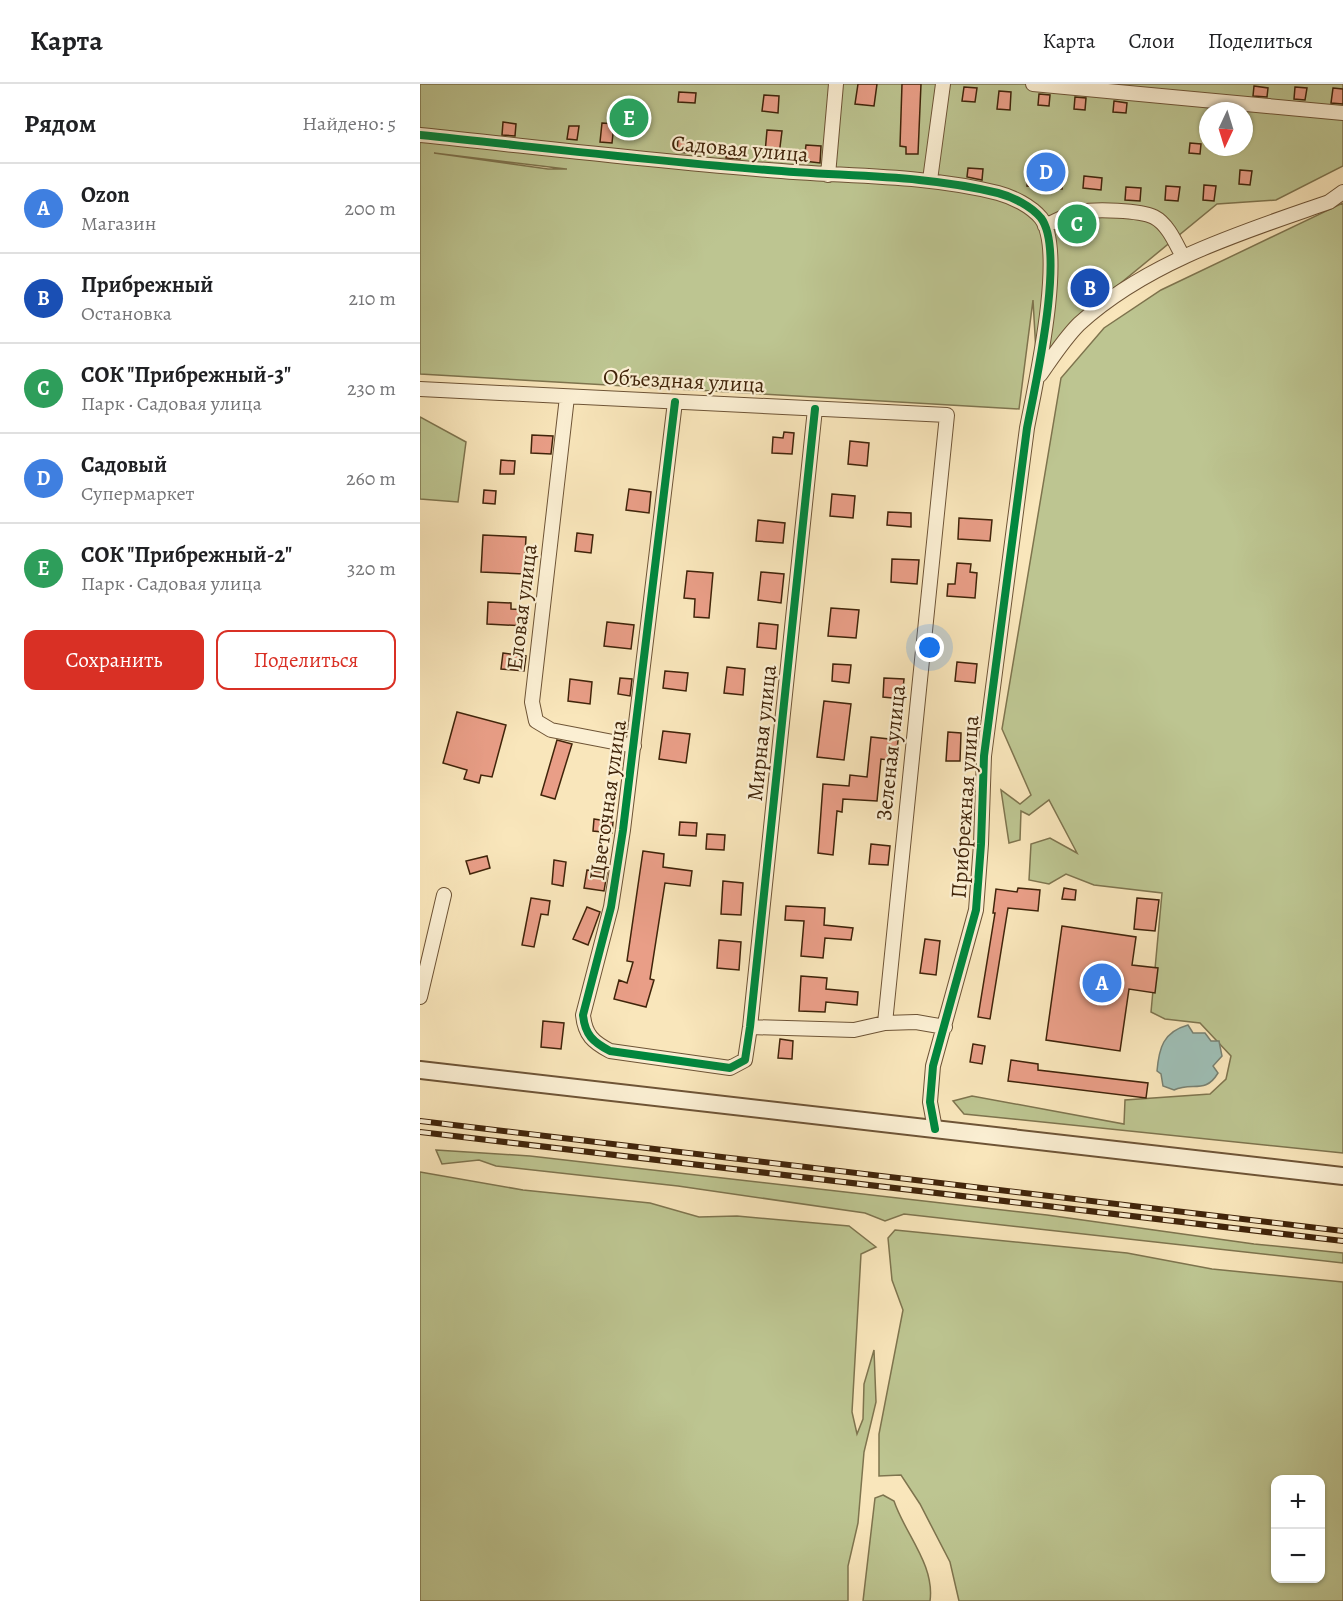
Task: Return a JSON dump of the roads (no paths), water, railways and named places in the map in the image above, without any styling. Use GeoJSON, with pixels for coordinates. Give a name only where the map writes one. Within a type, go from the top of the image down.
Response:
{"type":"FeatureCollection","features":[{"type":"Feature","properties":{"kind":"street"},"geometry":{"type":"LineString","coordinates":[[828,175],[836,84]]}},
{"type":"Feature","properties":{"kind":"street"},"geometry":{"type":"LineString","coordinates":[[930,180],[943,84]]}},
{"type":"Feature","properties":{"kind":"street"},"geometry":{"type":"LineString","coordinates":[[1033,84],[1343,113]]}},
{"type":"Feature","properties":{"kind":"street","name":"Садовая улица"},"geometry":{"type":"LineString","coordinates":[[420,135],[828,175],[895,176],[930,180],[1009,197],[1030,208],[1045,226]]}},
{"type":"Feature","properties":{"kind":"street"},"geometry":{"type":"LineString","coordinates":[[1039,377],[1059,348],[1095,311],[1183,257],[1253,228],[1329,202],[1343,192]]}},
{"type":"Feature","properties":{"kind":"street"},"geometry":{"type":"LineString","coordinates":[[1039,377],[1049,280],[1050,249],[1045,226],[1078,212],[1089,211],[1154,217],[1168,230],[1183,257]]}},
{"type":"Feature","properties":{"kind":"street","name":"Прибрежная улица"},"geometry":{"type":"LineString","coordinates":[[936,1129],[930,1102],[931,1081],[976,910],[984,756],[1027,428],[1039,377]]}},
{"type":"Feature","properties":{"kind":"street","name":"Объездная улица"},"geometry":{"type":"LineString","coordinates":[[420,389],[946,415]]}},
{"type":"Feature","properties":{"kind":"street","name":"Еловая улица"},"geometry":{"type":"LineString","coordinates":[[567,397],[532,702],[536,721],[551,730],[634,746]]}},
{"type":"Feature","properties":{"kind":"street","name":"Цветочная улица"},"geometry":{"type":"LineString","coordinates":[[675,402],[634,746],[611,907],[583,1015],[585,1029],[594,1043],[610,1051],[730,1068],[745,1060]]}},
{"type":"Feature","properties":{"kind":"street","name":"Мирная улица"},"geometry":{"type":"LineString","coordinates":[[745,1060],[814,409]]}},
{"type":"Feature","properties":{"kind":"street","name":"Зеленая улица"},"geometry":{"type":"LineString","coordinates":[[885,1023],[946,415]]}},
{"type":"Feature","properties":{"kind":"street"},"geometry":{"type":"LineString","coordinates":[[420,989],[444,895]]}},
{"type":"Feature","properties":{"kind":"street"},"geometry":{"type":"LineString","coordinates":[[750,1028],[854,1030],[885,1023],[916,1022],[945,1027]]}},
{"type":"Feature","properties":{"kind":"street"},"geometry":{"type":"LineString","coordinates":[[420,1070],[1343,1176]]}},
{"type":"Feature","properties":{"kind":"water"},"geometry":{"type":"Polygon","coordinates":[[[1188,1025],[1193,1033],[1205,1033],[1211,1041],[1219,1041],[1222,1056],[1213,1066],[1218,1073],[1208,1084],[1174,1090],[1163,1086],[1161,1074],[1157,1071],[1159,1055],[1168,1037],[1188,1025]]]}},
{"type":"Feature","properties":{"kind":"railway"},"geometry":{"type":"LineString","coordinates":[[420,1121],[1343,1231]]}},
{"type":"Feature","properties":{"kind":"railway"},"geometry":{"type":"LineString","coordinates":[[420,1132],[1343,1241]]}},
{"type":"Feature","properties":{"kind":"place","name":"СОК \"Прибрежный-2\""},"geometry":{"type":"Point","coordinates":[629,118]}},
{"type":"Feature","properties":{"kind":"place","name":"Садовый"},"geometry":{"type":"Point","coordinates":[1046,172]}},
{"type":"Feature","properties":{"kind":"place","name":"СОК \"Прибрежный-3\""},"geometry":{"type":"Point","coordinates":[1077,224]}},
{"type":"Feature","properties":{"kind":"place","name":"Прибрежный"},"geometry":{"type":"Point","coordinates":[1090,288]}},
{"type":"Feature","properties":{"kind":"place","name":"Ozon"},"geometry":{"type":"Point","coordinates":[1102,983]}}]}
